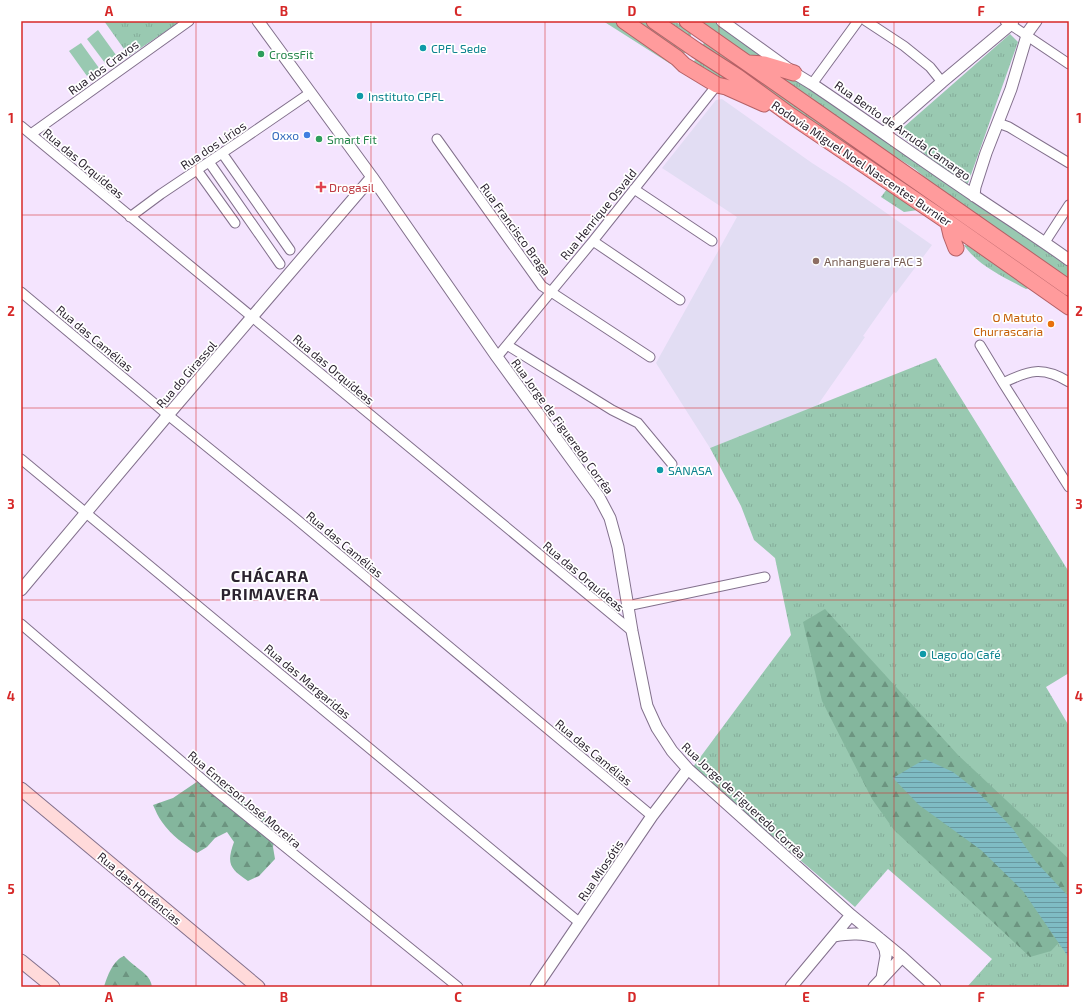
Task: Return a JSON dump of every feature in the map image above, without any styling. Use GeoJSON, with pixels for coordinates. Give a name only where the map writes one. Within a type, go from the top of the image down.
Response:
{"type":"FeatureCollection","features":[{"type":"Feature","properties":{"kind":"highway"},"geometry":{"type":"LineString","coordinates":[[624,21],[677,58],[684,65],[717,85],[726,87],[790,115]]}},
{"type":"Feature","properties":{"kind":"highway","name":"Rodovia Miguel Noel Nascentes Burnier"},"geometry":{"type":"LineString","coordinates":[[654,21],[948,222],[1069,308]]}},
{"type":"Feature","properties":{"kind":"highway"},"geometry":{"type":"LineString","coordinates":[[677,58],[684,58],[692,55],[696,50],[698,44],[697,34],[689,23]]}},
{"type":"Feature","properties":{"kind":"highway","name":"Rodovia Miguel Noel Nascentes Burnier"},"geometry":{"type":"LineString","coordinates":[[689,23],[1069,288]]}},
{"type":"Feature","properties":{"kind":"highway"},"geometry":{"type":"LineString","coordinates":[[746,63],[764,64],[794,73]]}},
{"type":"Feature","properties":{"kind":"highway"},"geometry":{"type":"LineString","coordinates":[[948,222],[956,248]]}},
{"type":"Feature","properties":{"kind":"main road","name":"Rua das Hortências"},"geometry":{"type":"LineString","coordinates":[[21,789],[258,987]]}},
{"type":"Feature","properties":{"kind":"main road"},"geometry":{"type":"LineString","coordinates":[[21,961],[53,987]]}},
{"type":"Feature","properties":{"kind":"street","name":"Rua dos Cravos"},"geometry":{"type":"LineString","coordinates":[[31,134],[189,21]]}},
{"type":"Feature","properties":{"kind":"street","name":"Rua Jorge de Figueredo Corrêa"},"geometry":{"type":"LineString","coordinates":[[258,21],[372,177],[497,357],[603,504],[610,518],[618,547],[627,606],[647,706],[657,728],[672,751],[688,769],[851,915],[902,957],[935,987]]}},
{"type":"Feature","properties":{"kind":"street"},"geometry":{"type":"LineString","coordinates":[[812,84],[858,21]]}},
{"type":"Feature","properties":{"kind":"street"},"geometry":{"type":"LineString","coordinates":[[866,21],[910,50],[930,67],[942,82]]}},
{"type":"Feature","properties":{"kind":"street"},"geometry":{"type":"LineString","coordinates":[[974,196],[975,187],[1012,89],[1028,32],[1036,21]]}},
{"type":"Feature","properties":{"kind":"street"},"geometry":{"type":"LineString","coordinates":[[884,133],[1009,22],[1069,64]]}},
{"type":"Feature","properties":{"kind":"street","name":"Rua Bento de Arruda Camargo"},"geometry":{"type":"LineString","coordinates":[[729,23],[794,73],[1020,227],[1045,242],[1069,260]]}},
{"type":"Feature","properties":{"kind":"street","name":"Rua Henrique Osvald"},"geometry":{"type":"LineString","coordinates":[[497,357],[593,241],[717,85]]}},
{"type":"Feature","properties":{"kind":"street","name":"Rua dos Lírios"},"geometry":{"type":"LineString","coordinates":[[130,217],[161,194],[310,93]]}},
{"type":"Feature","properties":{"kind":"street"},"geometry":{"type":"LineString","coordinates":[[998,123],[1009,127],[1069,163]]}},
{"type":"Feature","properties":{"kind":"street","name":"Rua das Orquídeas"},"geometry":{"type":"LineString","coordinates":[[21,126],[632,631]]}},
{"type":"Feature","properties":{"kind":"street","name":"Rua Francisco Braga"},"geometry":{"type":"LineString","coordinates":[[437,139],[542,286],[550,293],[650,357]]}},
{"type":"Feature","properties":{"kind":"street"},"geometry":{"type":"LineString","coordinates":[[222,153],[290,250]]}},
{"type":"Feature","properties":{"kind":"street"},"geometry":{"type":"LineString","coordinates":[[208,162],[280,264]]}},
{"type":"Feature","properties":{"kind":"street"},"geometry":{"type":"LineString","coordinates":[[197,170],[235,223]]}},
{"type":"Feature","properties":{"kind":"street","name":"Rua do Girassol"},"geometry":{"type":"LineString","coordinates":[[21,590],[168,415],[372,177]]}},
{"type":"Feature","properties":{"kind":"street"},"geometry":{"type":"LineString","coordinates":[[634,189],[712,241]]}},
{"type":"Feature","properties":{"kind":"street"},"geometry":{"type":"LineString","coordinates":[[1045,242],[1069,205]]}},
{"type":"Feature","properties":{"kind":"street"},"geometry":{"type":"LineString","coordinates":[[593,241],[680,300]]}},
{"type":"Feature","properties":{"kind":"street","name":"Rua das Camélias"},"geometry":{"type":"LineString","coordinates":[[21,292],[652,816]]}},
{"type":"Feature","properties":{"kind":"street"},"geometry":{"type":"LineString","coordinates":[[507,345],[612,410],[638,423],[672,464]]}},
{"type":"Feature","properties":{"kind":"street"},"geometry":{"type":"LineString","coordinates":[[980,345],[1069,487]]}},
{"type":"Feature","properties":{"kind":"street"},"geometry":{"type":"LineString","coordinates":[[1003,383],[1028,372],[1040,371],[1051,373],[1069,382]]}},
{"type":"Feature","properties":{"kind":"street","name":"Rua das Margaridas"},"geometry":{"type":"LineString","coordinates":[[21,459],[580,923]]}},
{"type":"Feature","properties":{"kind":"street"},"geometry":{"type":"LineString","coordinates":[[627,606],[765,577]]}},
{"type":"Feature","properties":{"kind":"street","name":"Rua Emerson José Moreira"},"geometry":{"type":"LineString","coordinates":[[21,624],[216,791],[458,987]]}},
{"type":"Feature","properties":{"kind":"street","name":"Rua Miosótis"},"geometry":{"type":"LineString","coordinates":[[536,987],[652,816],[688,769]]}},
{"type":"Feature","properties":{"kind":"street"},"geometry":{"type":"LineString","coordinates":[[791,987],[851,915]]}},
{"type":"Feature","properties":{"kind":"street"},"geometry":{"type":"LineString","coordinates":[[834,936],[866,934],[879,938],[885,949],[886,956],[882,978]]}},
{"type":"Feature","properties":{"kind":"street"},"geometry":{"type":"LineString","coordinates":[[874,987],[902,957]]}},
{"type":"Feature","properties":{"kind":"shaded area","name":"Anhanguera FAC 3"},"geometry":{"type":"Polygon","coordinates":[[[722,99],[932,245],[896,293],[894,292],[817,406],[710,448],[656,363],[737,217],[662,168],[716,100],[722,99]]]}},
{"type":"Feature","properties":{"kind":"shaded area"},"geometry":{"type":"Polygon","coordinates":[[[925,759],[953,772],[976,790],[1013,829],[1036,862],[1069,897],[1069,958],[1023,891],[981,850],[919,805],[893,778],[925,759]]]}},
{"type":"Feature","properties":{"kind":"green space"},"geometry":{"type":"Polygon","coordinates":[[[104,21],[181,21],[129,56],[104,21]]]}},
{"type":"Feature","properties":{"kind":"green space"},"geometry":{"type":"Polygon","coordinates":[[[603,21],[617,21],[673,59],[706,85],[669,63],[603,21]]]}},
{"type":"Feature","properties":{"kind":"green space"},"geometry":{"type":"Polygon","coordinates":[[[629,21],[647,21],[687,52],[682,54],[629,21]]]}},
{"type":"Feature","properties":{"kind":"green space"},"geometry":{"type":"Polygon","coordinates":[[[666,21],[674,22],[683,26],[691,34],[691,37],[666,21]]]}},
{"type":"Feature","properties":{"kind":"green space"},"geometry":{"type":"Polygon","coordinates":[[[697,21],[715,21],[764,55],[764,58],[750,58],[697,21]]]}},
{"type":"Feature","properties":{"kind":"green space"},"geometry":{"type":"Polygon","coordinates":[[[98,30],[116,55],[105,63],[87,39],[98,30]]]}},
{"type":"Feature","properties":{"kind":"green space"},"geometry":{"type":"Polygon","coordinates":[[[1010,34],[1018,42],[967,186],[897,133],[1010,34]]]}},
{"type":"Feature","properties":{"kind":"green space"},"geometry":{"type":"Polygon","coordinates":[[[704,40],[1069,295],[1069,302],[703,47],[704,40]]]}},
{"type":"Feature","properties":{"kind":"green space"},"geometry":{"type":"Polygon","coordinates":[[[81,43],[99,68],[87,76],[69,51],[81,43]]]}},
{"type":"Feature","properties":{"kind":"green space"},"geometry":{"type":"Polygon","coordinates":[[[698,57],[737,85],[736,86],[691,64],[698,57]]]}},
{"type":"Feature","properties":{"kind":"green space"},"geometry":{"type":"Polygon","coordinates":[[[769,69],[800,80],[850,117],[900,149],[1069,267],[1069,279],[930,182],[915,169],[830,114],[809,96],[780,80],[769,69]]]}},
{"type":"Feature","properties":{"kind":"green space"},"geometry":{"type":"Polygon","coordinates":[[[887,189],[918,210],[904,212],[881,197],[887,189]]]}},
{"type":"Feature","properties":{"kind":"green space"},"geometry":{"type":"Polygon","coordinates":[[[964,245],[971,246],[1029,288],[1026,289],[984,265],[976,259],[964,245]]]}},
{"type":"Feature","properties":{"kind":"green space","name":"Lago do Café"},"geometry":{"type":"Polygon","coordinates":[[[936,358],[1069,572],[1069,673],[1046,687],[1069,726],[1069,987],[967,987],[992,959],[888,869],[855,907],[693,767],[791,635],[775,558],[754,540],[741,506],[710,448],[936,358]]]}},
{"type":"Feature","properties":{"kind":"green space"},"geometry":{"type":"Polygon","coordinates":[[[825,609],[958,755],[1069,859],[1069,932],[1051,951],[1030,957],[894,830],[872,799],[822,701],[803,622],[825,609]]]}},
{"type":"Feature","properties":{"kind":"green space"},"geometry":{"type":"Polygon","coordinates":[[[215,775],[246,803],[274,824],[275,835],[273,847],[275,859],[259,876],[248,881],[237,873],[231,865],[230,856],[234,842],[227,832],[215,838],[207,847],[197,853],[170,831],[158,816],[153,805],[173,798],[204,777],[215,775]]]}},
{"type":"Feature","properties":{"kind":"green space"},"geometry":{"type":"Polygon","coordinates":[[[124,956],[148,977],[152,987],[104,987],[114,965],[124,956]]]}},
{"type":"Feature","properties":{"kind":"place","name":"CPFL Sede"},"geometry":{"type":"Point","coordinates":[423,48]}},
{"type":"Feature","properties":{"kind":"place","name":"CrossFit"},"geometry":{"type":"Point","coordinates":[261,54]}},
{"type":"Feature","properties":{"kind":"place","name":"Instituto CPFL"},"geometry":{"type":"Point","coordinates":[360,96]}},
{"type":"Feature","properties":{"kind":"place","name":"Oxxo"},"geometry":{"type":"Point","coordinates":[307,135]}},
{"type":"Feature","properties":{"kind":"place","name":"Smart Fit"},"geometry":{"type":"Point","coordinates":[319,139]}},
{"type":"Feature","properties":{"kind":"place","name":"Drogasil"},"geometry":{"type":"Point","coordinates":[321,187]}},
{"type":"Feature","properties":{"kind":"place","name":"Anhanguera FAC 3"},"geometry":{"type":"Point","coordinates":[816,261]}},
{"type":"Feature","properties":{"kind":"place","name":"O Matuto Churrascaria"},"geometry":{"type":"Point","coordinates":[1051,324]}},
{"type":"Feature","properties":{"kind":"place","name":"SANASA"},"geometry":{"type":"Point","coordinates":[660,470]}},
{"type":"Feature","properties":{"kind":"place","name":"Lago do Café"},"geometry":{"type":"Point","coordinates":[923,654]}},
{"type":"Feature","properties":{"kind":"district","name":"CHÁCARA PRIMAVERA"},"geometry":{"type":"Point","coordinates":[270,584]}}]}
